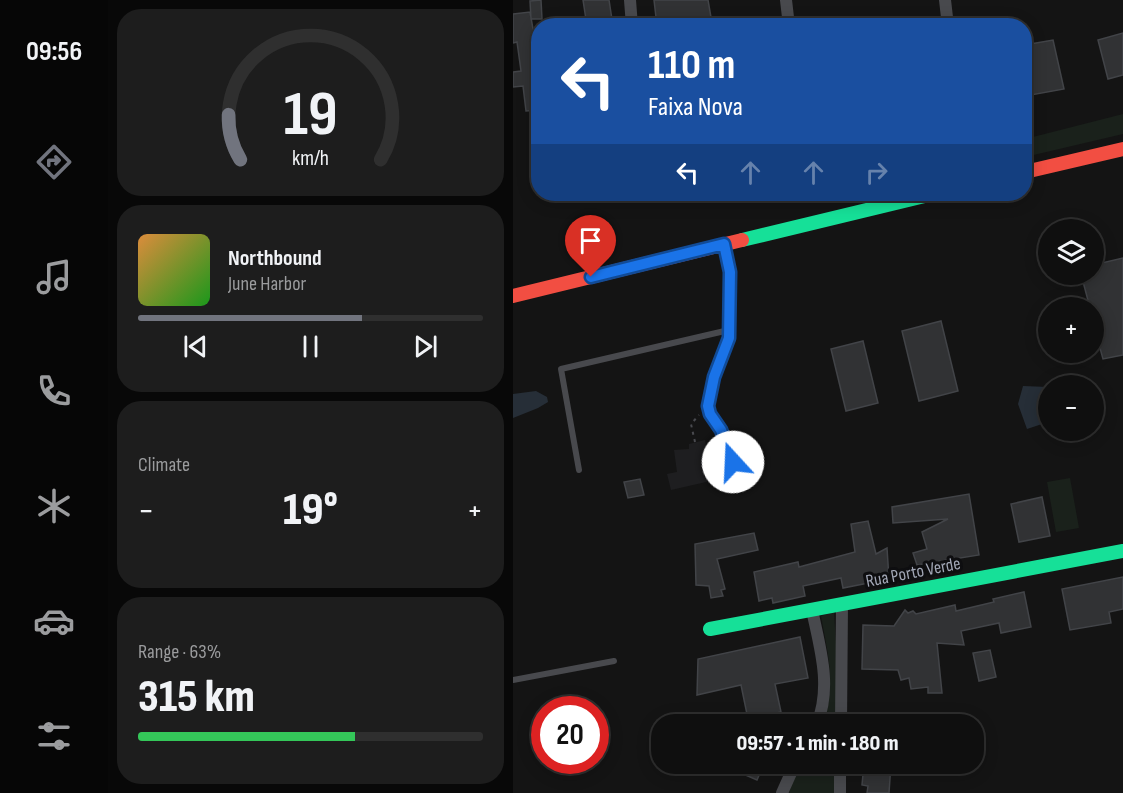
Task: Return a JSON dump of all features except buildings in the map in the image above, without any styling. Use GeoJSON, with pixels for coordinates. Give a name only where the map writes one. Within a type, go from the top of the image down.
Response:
{"type":"FeatureCollection","features":[{"type":"Feature","properties":{"kind":"main road"},"geometry":{"type":"LineString","coordinates":[[1032,170],[1123,149]]}},
{"type":"Feature","properties":{"kind":"main road"},"geometry":{"type":"LineString","coordinates":[[513,296],[904,201]]}},
{"type":"Feature","properties":{"kind":"main road","name":"Rua Porto Verde"},"geometry":{"type":"LineString","coordinates":[[710,629],[1123,551]]}},
{"type":"Feature","properties":{"kind":"street"},"geometry":{"type":"LineString","coordinates":[[630,0],[631,18]]}},
{"type":"Feature","properties":{"kind":"street"},"geometry":{"type":"LineString","coordinates":[[786,0],[788,18]]}},
{"type":"Feature","properties":{"kind":"street"},"geometry":{"type":"LineString","coordinates":[[945,0],[947,18]]}},
{"type":"Feature","properties":{"kind":"street"},"geometry":{"type":"LineString","coordinates":[[841,714],[842,604]]}},
{"type":"Feature","properties":{"kind":"street"},"geometry":{"type":"LineString","coordinates":[[812,609],[825,683],[821,714]]}},
{"type":"Feature","properties":{"kind":"street"},"geometry":{"type":"LineString","coordinates":[[782,793],[791,774]]}},
{"type":"Feature","properties":{"kind":"street"},"geometry":{"type":"LineString","coordinates":[[840,774],[840,793]]}},
{"type":"Feature","properties":{"kind":"lane"},"geometry":{"type":"LineString","coordinates":[[724,244],[730,272],[729,338],[714,377],[708,406],[710,414],[721,430],[733,462]]}},
{"type":"Feature","properties":{"kind":"lane"},"geometry":{"type":"LineString","coordinates":[[579,470],[561,369],[729,330]]}},
{"type":"Feature","properties":{"kind":"lane"},"geometry":{"type":"LineString","coordinates":[[513,680],[613,661]]}},
{"type":"Feature","properties":{"kind":"path"},"geometry":{"type":"LineString","coordinates":[[695,442],[691,424],[708,406]]}},
{"type":"Feature","properties":{"kind":"shaded area"},"geometry":{"type":"Polygon","coordinates":[[[1123,114],[1123,134],[1032,155],[1032,137],[1123,114]]]}},
{"type":"Feature","properties":{"kind":"shaded area"},"geometry":{"type":"Polygon","coordinates":[[[1023,386],[1038,387],[1038,425],[1027,429],[1018,404],[1023,386]]]}},
{"type":"Feature","properties":{"kind":"shaded area"},"geometry":{"type":"Polygon","coordinates":[[[536,391],[547,397],[548,402],[513,418],[513,394],[536,391]]]}},
{"type":"Feature","properties":{"kind":"shaded area"},"geometry":{"type":"Polygon","coordinates":[[[705,440],[706,445],[720,442],[728,477],[671,490],[667,474],[677,472],[674,450],[689,449],[689,444],[705,440]]]}},
{"type":"Feature","properties":{"kind":"shaded area"},"geometry":{"type":"Polygon","coordinates":[[[1070,478],[1079,528],[1056,532],[1047,482],[1070,478]]]}},
{"type":"Feature","properties":{"kind":"shaded area"},"geometry":{"type":"Polygon","coordinates":[[[834,612],[837,660],[836,714],[826,714],[830,682],[821,616],[834,612]]]}},
{"type":"Feature","properties":{"kind":"shaded area"},"geometry":{"type":"Polygon","coordinates":[[[796,774],[836,774],[835,793],[789,793],[796,774]]]}},
{"type":"Feature","properties":{"kind":"traffic: fast"},"geometry":{"type":"LineString","coordinates":[[742,240],[904,201]]}},
{"type":"Feature","properties":{"kind":"traffic: fast"},"geometry":{"type":"LineString","coordinates":[[710,629],[1123,551]]}},
{"type":"Feature","properties":{"kind":"traffic: jam"},"geometry":{"type":"LineString","coordinates":[[1032,170],[1123,149]]}},
{"type":"Feature","properties":{"kind":"traffic: jam"},"geometry":{"type":"LineString","coordinates":[[513,296],[742,240]]}},
{"type":"Feature","properties":{"kind":"route"},"geometry":{"type":"LineString","coordinates":[[591,277],[724,244],[730,272],[729,338],[714,377],[708,406],[710,414],[721,430],[733,462]]}}]}
